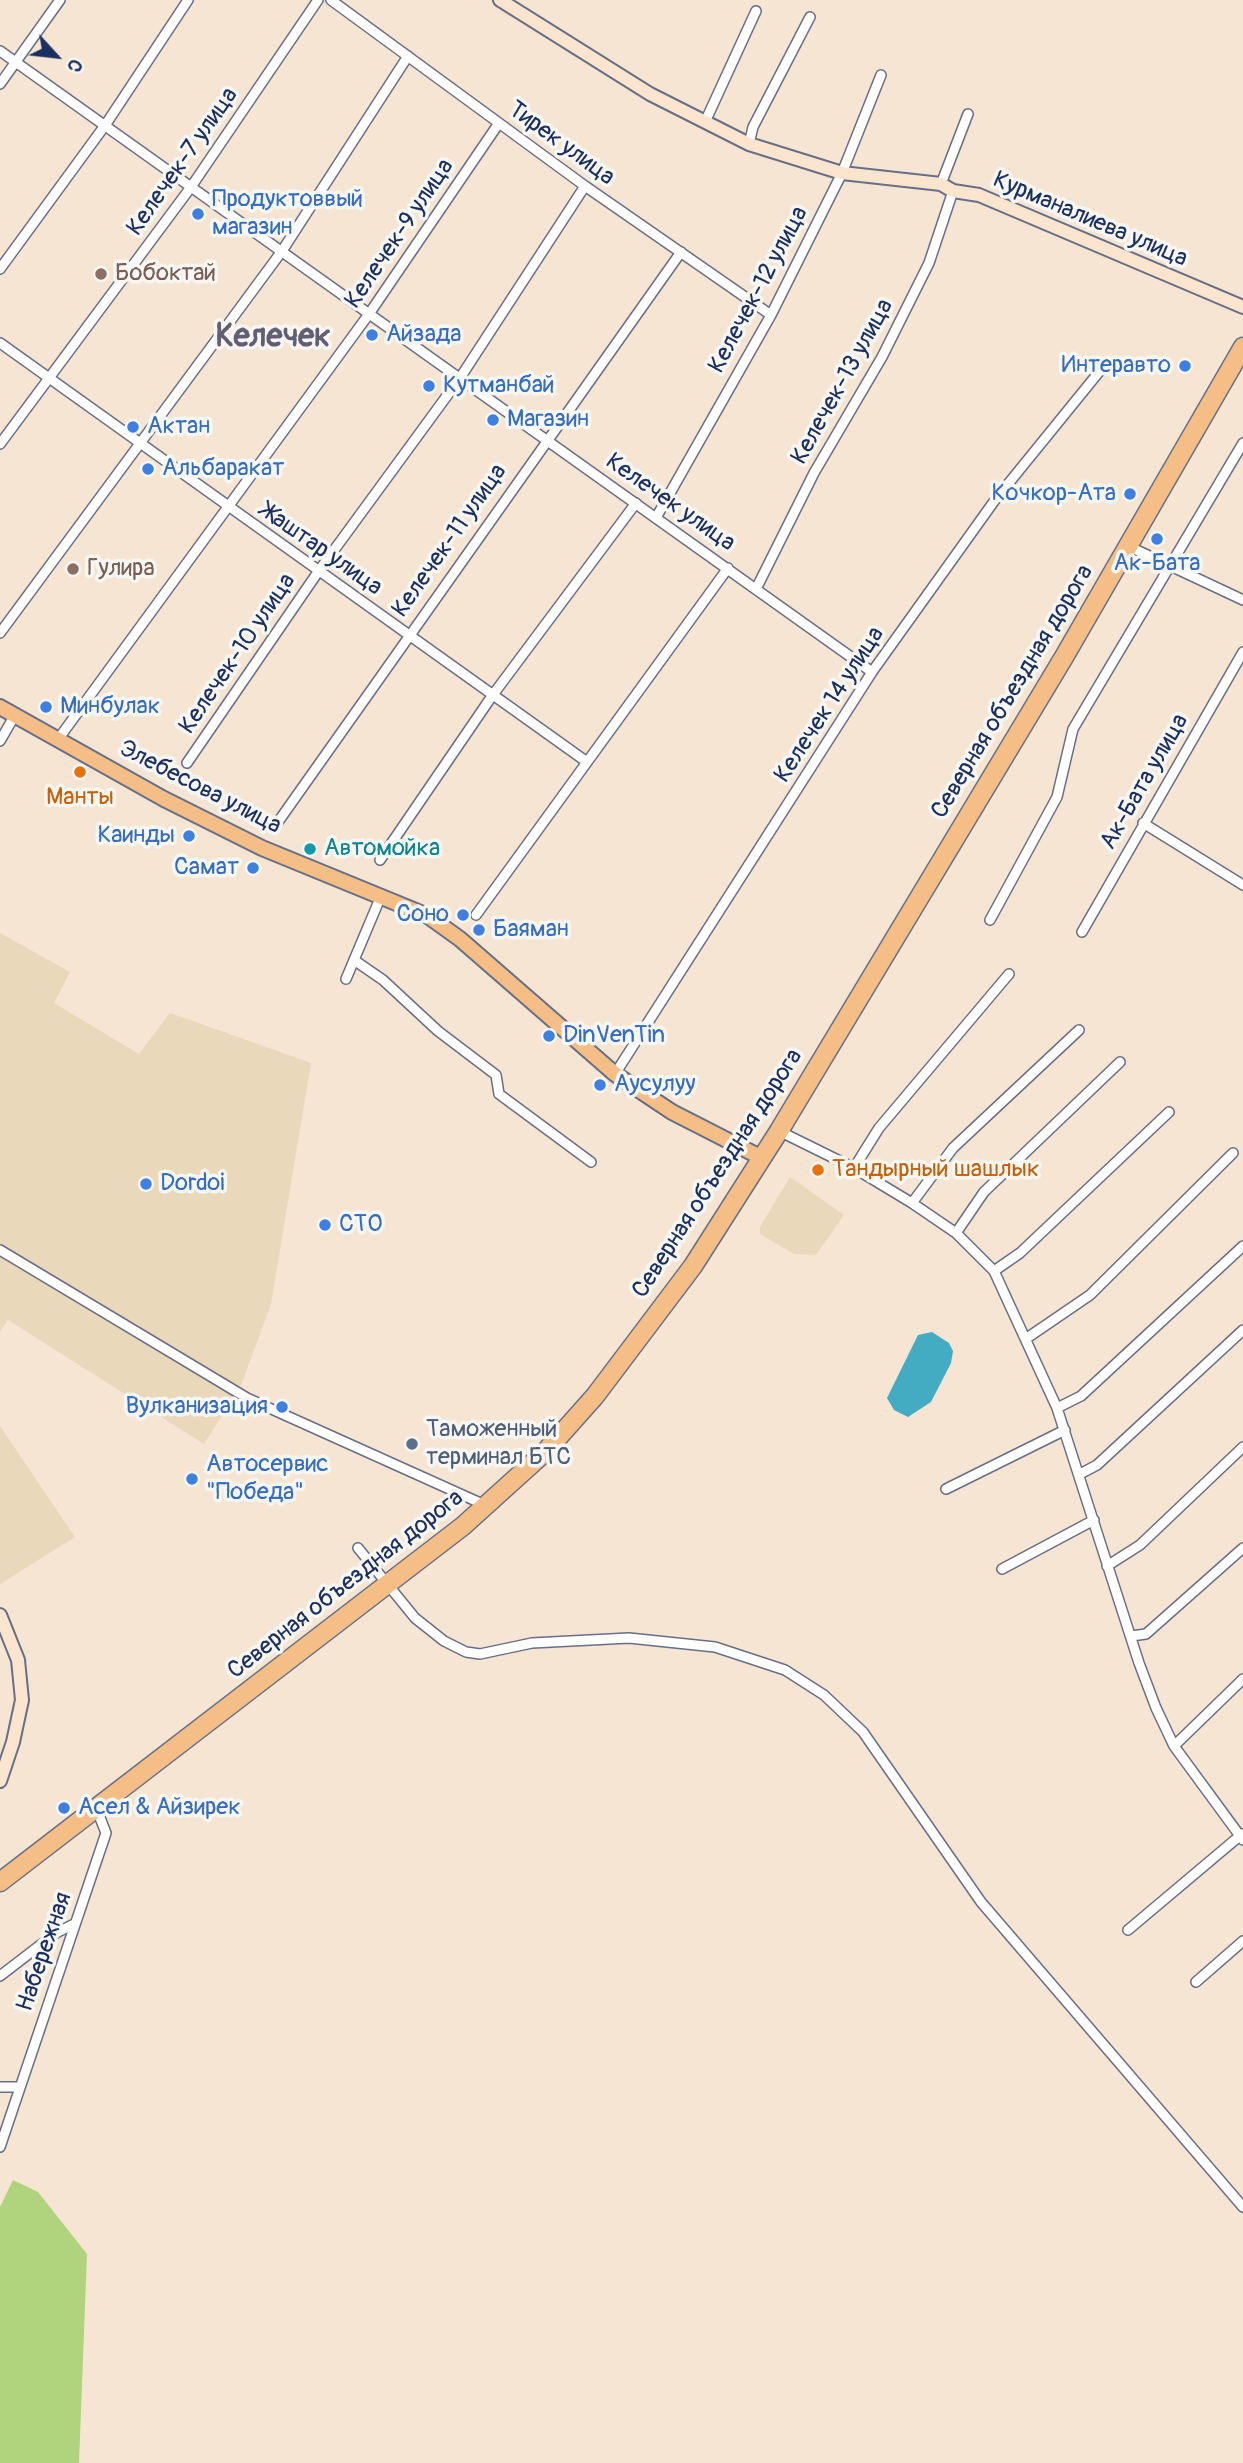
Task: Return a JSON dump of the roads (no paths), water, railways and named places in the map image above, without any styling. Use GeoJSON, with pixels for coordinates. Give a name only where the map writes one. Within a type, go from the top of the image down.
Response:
{"type":"FeatureCollection","features":[{"type":"Feature","properties":{"kind":"highway","name":"Северная объездная дорога"},"geometry":{"type":"LineString","coordinates":[[0,1882],[97,1810],[487,1506],[545,1451],[595,1396],[694,1266],[762,1158],[1128,546],[1243,347]]}},
{"type":"Feature","properties":{"kind":"main road","name":"Элебесова улица"},"geometry":{"type":"LineString","coordinates":[[0,707],[164,799],[262,848],[428,916],[460,939],[615,1074],[671,1112],[762,1158]]}},
{"type":"Feature","properties":{"kind":"street"},"geometry":{"type":"LineString","coordinates":[[0,84],[60,0]]}},
{"type":"Feature","properties":{"kind":"street"},"geometry":{"type":"LineString","coordinates":[[0,269],[106,124],[188,0]]}},
{"type":"Feature","properties":{"kind":"street","name":"Келечек-7 улица"},"geometry":{"type":"LineString","coordinates":[[0,444],[51,379],[191,187],[318,0]]}},
{"type":"Feature","properties":{"kind":"street","name":"Тирек улица"},"geometry":{"type":"LineString","coordinates":[[331,0],[585,186],[771,315]]}},
{"type":"Feature","properties":{"kind":"street","name":"Курманалиева улица"},"geometry":{"type":"LineString","coordinates":[[500,0],[650,94],[749,144],[842,173],[941,184],[953,191],[979,195],[1243,307]]}},
{"type":"Feature","properties":{"kind":"street"},"geometry":{"type":"LineString","coordinates":[[705,122],[755,11]]}},
{"type":"Feature","properties":{"kind":"street"},"geometry":{"type":"LineString","coordinates":[[749,144],[753,127],[810,17]]}},
{"type":"Feature","properties":{"kind":"street","name":"Келечек улица"},"geometry":{"type":"LineString","coordinates":[[0,51],[757,587],[872,672]]}},
{"type":"Feature","properties":{"kind":"street"},"geometry":{"type":"LineString","coordinates":[[0,633],[282,251],[408,57]]}},
{"type":"Feature","properties":{"kind":"street","name":"Келечек-12 улица"},"geometry":{"type":"LineString","coordinates":[[657,516],[771,315],[842,173],[881,75]]}},
{"type":"Feature","properties":{"kind":"street"},"geometry":{"type":"LineString","coordinates":[[941,184],[968,114]]}},
{"type":"Feature","properties":{"kind":"street","name":"Келечек-9 улица"},"geometry":{"type":"LineString","coordinates":[[59,738],[369,314],[499,123]]}},
{"type":"Feature","properties":{"kind":"street","name":"Келечек-10 улица"},"geometry":{"type":"LineString","coordinates":[[187,763],[317,572],[460,378],[585,186]]}},
{"type":"Feature","properties":{"kind":"street","name":"Келечек-13 улица"},"geometry":{"type":"LineString","coordinates":[[757,587],[814,473],[883,357],[929,263],[953,191]]}},
{"type":"Feature","properties":{"kind":"street","name":"Келечек-11 улица"},"geometry":{"type":"LineString","coordinates":[[278,822],[408,634],[681,252]]}},
{"type":"Feature","properties":{"kind":"street","name":"Жаштар улица"},"geometry":{"type":"LineString","coordinates":[[0,343],[228,509],[587,762]]}},
{"type":"Feature","properties":{"kind":"street","name":"Келечек 14 улица"},"geometry":{"type":"LineString","coordinates":[[615,1074],[872,672],[995,500],[1099,372]]}},
{"type":"Feature","properties":{"kind":"street"},"geometry":{"type":"LineString","coordinates":[[990,920],[1057,797],[1073,729],[1243,443]]}},
{"type":"Feature","properties":{"kind":"street"},"geometry":{"type":"LineString","coordinates":[[380,860],[492,696],[636,503]]}},
{"type":"Feature","properties":{"kind":"street"},"geometry":{"type":"LineString","coordinates":[[1128,546],[1243,600]]}},
{"type":"Feature","properties":{"kind":"street"},"geometry":{"type":"LineString","coordinates":[[476,915],[728,568]]}},
{"type":"Feature","properties":{"kind":"street","name":"Ак-Бата улица"},"geometry":{"type":"LineString","coordinates":[[1082,932],[1243,652]]}},
{"type":"Feature","properties":{"kind":"street"},"geometry":{"type":"LineString","coordinates":[[0,741],[15,715]]}},
{"type":"Feature","properties":{"kind":"street"},"geometry":{"type":"LineString","coordinates":[[1143,823],[1243,886]]}},
{"type":"Feature","properties":{"kind":"street"},"geometry":{"type":"LineString","coordinates":[[346,979],[381,896]]}},
{"type":"Feature","properties":{"kind":"street"},"geometry":{"type":"LineString","coordinates":[[354,960],[383,980],[438,1031],[496,1075],[499,1094],[591,1162]]}},
{"type":"Feature","properties":{"kind":"street"},"geometry":{"type":"LineString","coordinates":[[854,1168],[879,1128],[1009,974]]}},
{"type":"Feature","properties":{"kind":"street"},"geometry":{"type":"LineString","coordinates":[[912,1203],[953,1148],[1079,1030]]}},
{"type":"Feature","properties":{"kind":"street"},"geometry":{"type":"LineString","coordinates":[[956,1233],[984,1192],[1119,1062]]}},
{"type":"Feature","properties":{"kind":"street"},"geometry":{"type":"LineString","coordinates":[[995,1271],[1020,1253],[1169,1112]]}},
{"type":"Feature","properties":{"kind":"street"},"geometry":{"type":"LineString","coordinates":[[779,1130],[854,1168],[956,1233],[995,1271],[1027,1338],[1065,1430],[1143,1675],[1174,1746],[1242,1837],[1128,1930]]}},
{"type":"Feature","properties":{"kind":"street"},"geometry":{"type":"LineString","coordinates":[[1027,1338],[1090,1295],[1233,1153]]}},
{"type":"Feature","properties":{"kind":"street"},"geometry":{"type":"LineString","coordinates":[[1057,1408],[1082,1396],[1243,1247]]}},
{"type":"Feature","properties":{"kind":"street"},"geometry":{"type":"LineString","coordinates":[[0,1250],[247,1398],[487,1506]]}},
{"type":"Feature","properties":{"kind":"street"},"geometry":{"type":"LineString","coordinates":[[1080,1474],[1097,1465],[1243,1330]]}},
{"type":"Feature","properties":{"kind":"street"},"geometry":{"type":"LineString","coordinates":[[946,1489],[1065,1430]]}},
{"type":"Feature","properties":{"kind":"street"},"geometry":{"type":"LineString","coordinates":[[1107,1566],[1140,1545],[1243,1447]]}},
{"type":"Feature","properties":{"kind":"street"},"geometry":{"type":"LineString","coordinates":[[1002,1569],[1094,1520]]}},
{"type":"Feature","properties":{"kind":"street"},"geometry":{"type":"LineString","coordinates":[[358,1548],[415,1618],[444,1641],[466,1652],[480,1654],[532,1643],[629,1637],[715,1647],[785,1670],[824,1695],[863,1732],[981,1902],[1243,2207]]}},
{"type":"Feature","properties":{"kind":"street"},"geometry":{"type":"LineString","coordinates":[[1132,1636],[1146,1634],[1243,1548]]}},
{"type":"Feature","properties":{"kind":"street"},"geometry":{"type":"LineString","coordinates":[[0,1615],[18,1660],[22,1700],[13,1742],[0,1781]]}},
{"type":"Feature","properties":{"kind":"street"},"geometry":{"type":"LineString","coordinates":[[1174,1746],[1243,1679]]}},
{"type":"Feature","properties":{"kind":"street","name":"Набережная"},"geometry":{"type":"LineString","coordinates":[[0,2147],[106,1833],[97,1810]]}},
{"type":"Feature","properties":{"kind":"street"},"geometry":{"type":"LineString","coordinates":[[0,1976],[56,1933],[74,1924]]}},
{"type":"Feature","properties":{"kind":"street"},"geometry":{"type":"LineString","coordinates":[[1196,1982],[1243,1941]]}},
{"type":"Feature","properties":{"kind":"street"},"geometry":{"type":"LineString","coordinates":[[0,2087],[20,2087]]}},
{"type":"Feature","properties":{"kind":"water"},"geometry":{"type":"Polygon","coordinates":[[[932,1332],[949,1343],[953,1351],[951,1363],[931,1402],[908,1417],[894,1410],[887,1398],[918,1335],[932,1332]]]}},
{"type":"Feature","properties":{"kind":"place","name":"Продуктоввый магазин"},"geometry":{"type":"Point","coordinates":[198,214]}},
{"type":"Feature","properties":{"kind":"place","name":"Бобоктай"},"geometry":{"type":"Point","coordinates":[101,274]}},
{"type":"Feature","properties":{"kind":"place","name":"Айзада"},"geometry":{"type":"Point","coordinates":[372,335]}},
{"type":"Feature","properties":{"kind":"place","name":"Интеравто"},"geometry":{"type":"Point","coordinates":[1185,366]}},
{"type":"Feature","properties":{"kind":"place","name":"Кутманбай"},"geometry":{"type":"Point","coordinates":[429,386]}},
{"type":"Feature","properties":{"kind":"place","name":"Магазин"},"geometry":{"type":"Point","coordinates":[493,420]}},
{"type":"Feature","properties":{"kind":"place","name":"Актан"},"geometry":{"type":"Point","coordinates":[133,427]}},
{"type":"Feature","properties":{"kind":"place","name":"Альбаракат"},"geometry":{"type":"Point","coordinates":[148,469]}},
{"type":"Feature","properties":{"kind":"place","name":"Кочкор-Ата"},"geometry":{"type":"Point","coordinates":[1130,494]}},
{"type":"Feature","properties":{"kind":"place","name":"Ак-Бата"},"geometry":{"type":"Point","coordinates":[1157,539]}},
{"type":"Feature","properties":{"kind":"place","name":"Гулира"},"geometry":{"type":"Point","coordinates":[73,569]}},
{"type":"Feature","properties":{"kind":"place","name":"Минбулак"},"geometry":{"type":"Point","coordinates":[46,707]}},
{"type":"Feature","properties":{"kind":"place","name":"Манты"},"geometry":{"type":"Point","coordinates":[80,772]}},
{"type":"Feature","properties":{"kind":"place","name":"Каинды"},"geometry":{"type":"Point","coordinates":[189,836]}},
{"type":"Feature","properties":{"kind":"place","name":"Автомойка"},"geometry":{"type":"Point","coordinates":[310,849]}},
{"type":"Feature","properties":{"kind":"place","name":"Самат"},"geometry":{"type":"Point","coordinates":[253,868]}},
{"type":"Feature","properties":{"kind":"place","name":"Соно"},"geometry":{"type":"Point","coordinates":[463,915]}},
{"type":"Feature","properties":{"kind":"place","name":"Баяман"},"geometry":{"type":"Point","coordinates":[479,930]}},
{"type":"Feature","properties":{"kind":"place","name":"DinVenTin"},"geometry":{"type":"Point","coordinates":[549,1036]}},
{"type":"Feature","properties":{"kind":"place","name":"Аусулуу"},"geometry":{"type":"Point","coordinates":[600,1085]}},
{"type":"Feature","properties":{"kind":"place","name":"Тандырный шашлык"},"geometry":{"type":"Point","coordinates":[818,1170]}},
{"type":"Feature","properties":{"kind":"place","name":"Dordoi"},"geometry":{"type":"Point","coordinates":[146,1184]}},
{"type":"Feature","properties":{"kind":"place","name":"СТО"},"geometry":{"type":"Point","coordinates":[325,1225]}},
{"type":"Feature","properties":{"kind":"place","name":"Вулканизация"},"geometry":{"type":"Point","coordinates":[282,1407]}},
{"type":"Feature","properties":{"kind":"place","name":"Таможенный терминал БТС"},"geometry":{"type":"Point","coordinates":[412,1444]}},
{"type":"Feature","properties":{"kind":"place","name":"Автосервис \"Победа\""},"geometry":{"type":"Point","coordinates":[192,1479]}},
{"type":"Feature","properties":{"kind":"place","name":"Асел & Айзирек"},"geometry":{"type":"Point","coordinates":[64,1808]}},
{"type":"Feature","properties":{"kind":"district","name":"Келечек"},"geometry":{"type":"Point","coordinates":[273,338]}}]}
